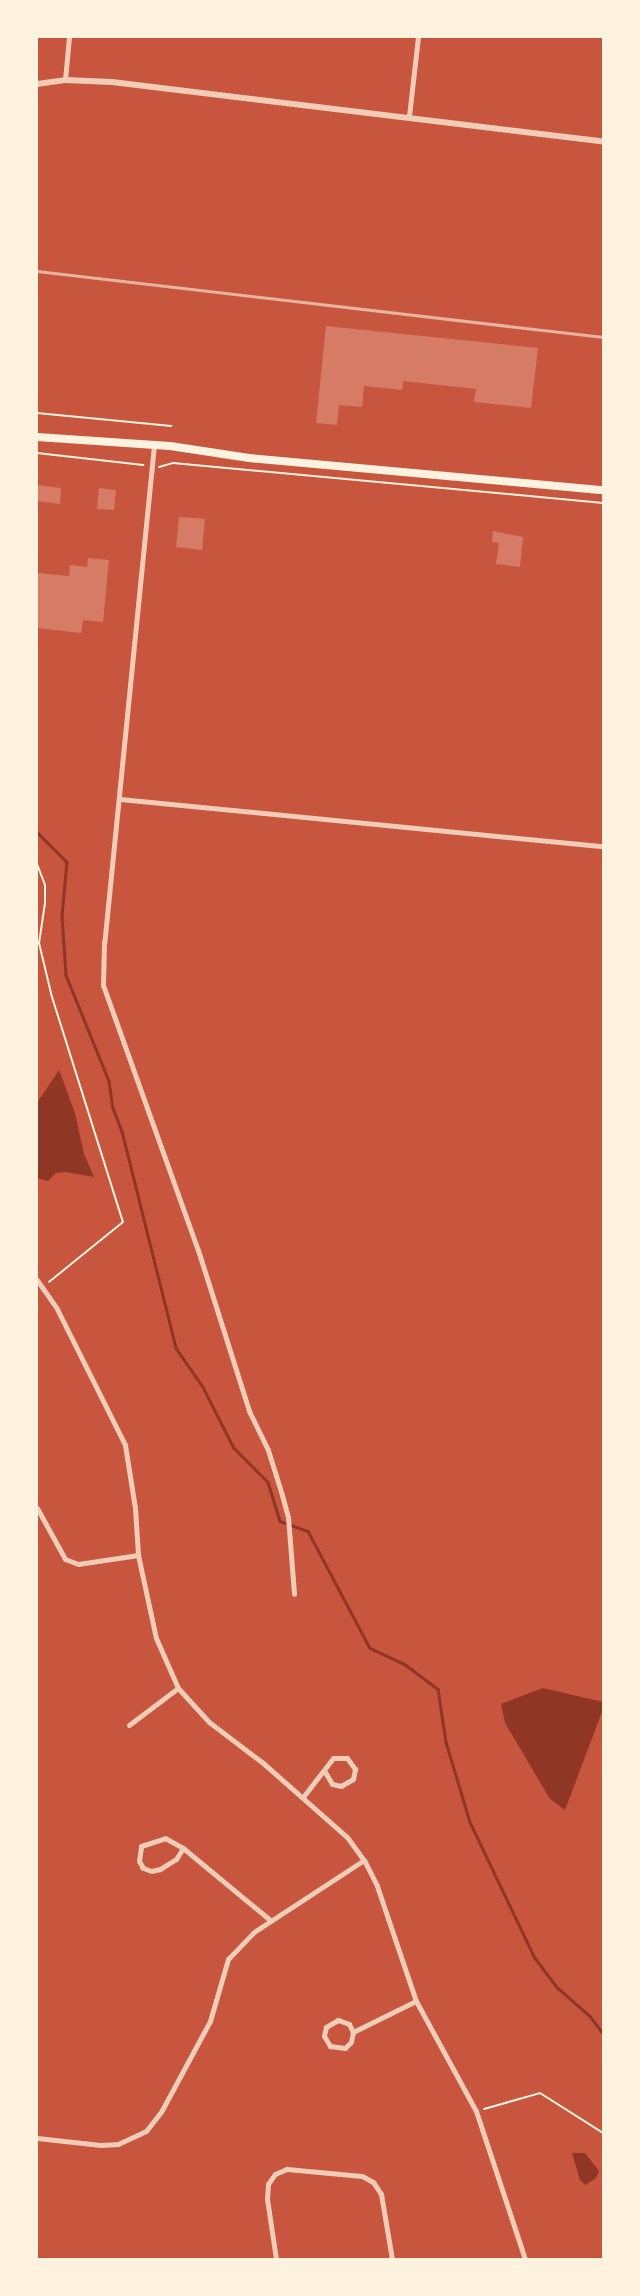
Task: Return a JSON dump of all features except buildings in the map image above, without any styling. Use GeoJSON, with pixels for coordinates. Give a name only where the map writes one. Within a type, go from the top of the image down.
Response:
{"type":"FeatureCollection","features":[{"type":"Feature","properties":{"kind":"main road"},"geometry":{"type":"LineString","coordinates":[[37,437],[154,445],[249,457],[603,490]]}},
{"type":"Feature","properties":{"kind":"street"},"geometry":{"type":"LineString","coordinates":[[65,79],[69,37]]}},
{"type":"Feature","properties":{"kind":"street"},"geometry":{"type":"LineString","coordinates":[[409,116],[418,37]]}},
{"type":"Feature","properties":{"kind":"street"},"geometry":{"type":"LineString","coordinates":[[37,84],[65,79],[409,116],[603,141]]}},
{"type":"Feature","properties":{"kind":"street"},"geometry":{"type":"LineString","coordinates":[[154,445],[104,942],[103,985],[198,1250],[249,1411],[268,1450],[288,1517],[295,1594]]}},
{"type":"Feature","properties":{"kind":"street"},"geometry":{"type":"LineString","coordinates":[[120,799],[603,846]]}},
{"type":"Feature","properties":{"kind":"street"},"geometry":{"type":"LineString","coordinates":[[37,1280],[43,1286],[125,1446],[135,1508],[138,1555],[156,1637],[178,1688],[209,1722],[303,1797],[347,1837],[364,1860],[377,1886],[416,2001],[476,2111],[526,2259]]}},
{"type":"Feature","properties":{"kind":"street"},"geometry":{"type":"LineString","coordinates":[[37,1508],[65,1559],[78,1564],[138,1555]]}},
{"type":"Feature","properties":{"kind":"street"},"geometry":{"type":"LineString","coordinates":[[129,1725],[178,1688]]}},
{"type":"Feature","properties":{"kind":"street"},"geometry":{"type":"LineString","coordinates":[[303,1797],[325,1772],[327,1763],[338,1756],[351,1761],[355,1769],[353,1779],[341,1786],[332,1784],[325,1772]]}},
{"type":"Feature","properties":{"kind":"street"},"geometry":{"type":"LineString","coordinates":[[183,1848],[176,1859],[160,1869],[151,1871],[138,1861],[141,1846],[148,1841],[165,1838],[183,1848],[270,1920]]}},
{"type":"Feature","properties":{"kind":"street"},"geometry":{"type":"LineString","coordinates":[[37,2138],[102,2146],[118,2144],[146,2131],[161,2112],[210,2021],[228,1959],[270,1920],[364,1860]]}},
{"type":"Feature","properties":{"kind":"street"},"geometry":{"type":"LineString","coordinates":[[353,2032],[349,2024],[338,2020],[329,2023],[324,2036],[330,2046],[340,2049],[349,2045],[353,2032],[416,2001]]}},
{"type":"Feature","properties":{"kind":"street"},"geometry":{"type":"LineString","coordinates":[[276,2259],[267,2199],[268,2184],[275,2174],[287,2169],[362,2176],[373,2182],[381,2194],[392,2259]]}},
{"type":"Feature","properties":{"kind":"path"},"geometry":{"type":"LineString","coordinates":[[37,414],[172,426]]}},
{"type":"Feature","properties":{"kind":"path"},"geometry":{"type":"LineString","coordinates":[[37,453],[142,465]]}},
{"type":"Feature","properties":{"kind":"path"},"geometry":{"type":"LineString","coordinates":[[160,467],[173,463],[603,503]]}},
{"type":"Feature","properties":{"kind":"path"},"geometry":{"type":"LineString","coordinates":[[37,864],[45,885],[39,943],[41,954],[124,1222],[43,1286]]}},
{"type":"Feature","properties":{"kind":"path"},"geometry":{"type":"LineString","coordinates":[[476,2111],[540,2093],[603,2133]]}},
{"type":"Feature","properties":{"kind":"shaded area"},"geometry":{"type":"Polygon","coordinates":[[[59,1070],[75,1113],[84,1154],[94,1177],[66,1172],[56,1173],[48,1181],[37,1178],[37,1103],[59,1070]]]}},
{"type":"Feature","properties":{"kind":"shaded area"},"geometry":{"type":"Polygon","coordinates":[[[543,1688],[603,1702],[603,1709],[565,1810],[550,1799],[505,1723],[501,1704],[543,1688]]]}},
{"type":"Feature","properties":{"kind":"shaded area"},"geometry":{"type":"Polygon","coordinates":[[[572,2153],[585,2153],[599,2171],[596,2178],[585,2185],[580,2180],[572,2153]]]}},
{"type":"Feature","properties":{"kind":"waterway"},"geometry":{"type":"LineString","coordinates":[[37,832],[67,862],[62,916],[66,975],[109,1081],[113,1108],[122,1131],[176,1348],[203,1387],[234,1448],[268,1482],[280,1521],[308,1531],[370,1648],[406,1665],[438,1689],[446,1742],[470,1822],[535,1958],[558,1988],[590,2016],[603,2033]]}},
{"type":"Feature","properties":{"kind":"railway"},"geometry":{"type":"LineString","coordinates":[[37,271],[603,337]]}}]}
